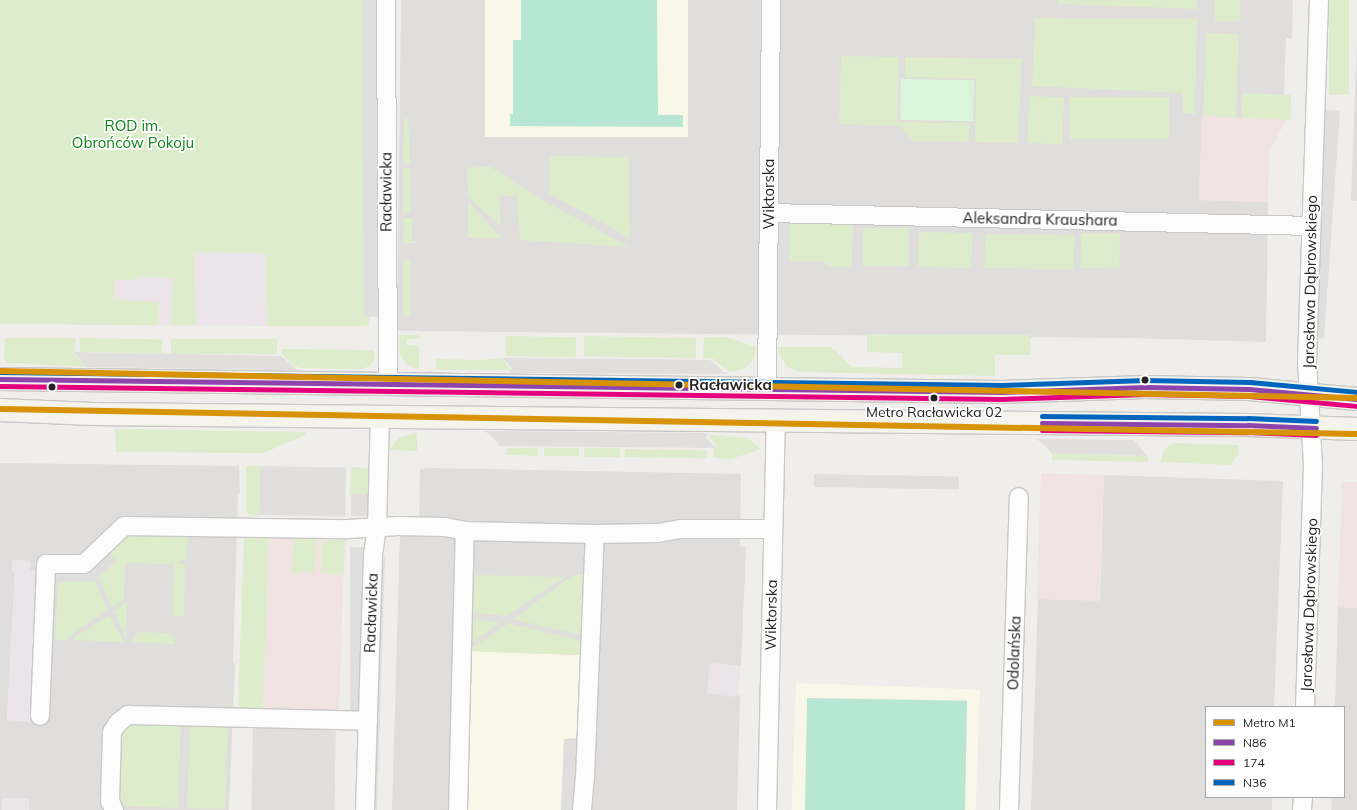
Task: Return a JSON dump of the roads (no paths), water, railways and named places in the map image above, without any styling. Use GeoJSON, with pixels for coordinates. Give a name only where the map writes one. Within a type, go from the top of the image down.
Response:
{"type":"FeatureCollection","features":[{"type":"Feature","properties":{"kind":"main road"},"geometry":{"type":"LineString","coordinates":[[0,379],[1002,392],[1145,387],[1249,389],[1357,399]]}},
{"type":"Feature","properties":{"kind":"main road"},"geometry":{"type":"LineString","coordinates":[[0,410],[93,414],[1241,425],[1357,429]]}},
{"type":"Feature","properties":{"kind":"street","name":"Racławicka"},"geometry":{"type":"LineString","coordinates":[[386,0],[388,385]]}},
{"type":"Feature","properties":{"kind":"street","name":"Wiktorska"},"geometry":{"type":"LineString","coordinates":[[767,388],[771,0]]}},
{"type":"Feature","properties":{"kind":"street","name":"Jarosława Dąbrowskiego"},"geometry":{"type":"LineString","coordinates":[[1305,706],[1314,465],[1307,362],[1318,0]]}},
{"type":"Feature","properties":{"kind":"street","name":"Aleksandra Kraushara"},"geometry":{"type":"LineString","coordinates":[[769,213],[1311,226]]}},
{"type":"Feature","properties":{"kind":"street","name":"Racławicka"},"geometry":{"type":"LineString","coordinates":[[365,810],[373,555],[377,528],[380,416]]}},
{"type":"Feature","properties":{"kind":"street","name":"Wiktorska"},"geometry":{"type":"LineString","coordinates":[[767,810],[776,420]]}},
{"type":"Feature","properties":{"kind":"street","name":"Odolańska"},"geometry":{"type":"LineString","coordinates":[[1009,810],[1019,497]]}},
{"type":"Feature","properties":{"kind":"street"},"geometry":{"type":"LineString","coordinates":[[40,716],[46,564],[84,564],[124,526],[348,529],[398,526],[446,527],[465,531],[595,534],[658,533],[680,529],[773,529]]}},
{"type":"Feature","properties":{"kind":"street"},"geometry":{"type":"LineString","coordinates":[[458,810],[465,531]]}},
{"type":"Feature","properties":{"kind":"street"},"geometry":{"type":"LineString","coordinates":[[582,810],[585,778],[595,534]]}},
{"type":"Feature","properties":{"kind":"street"},"geometry":{"type":"LineString","coordinates":[[114,810],[110,801],[112,732],[118,723],[128,715],[177,715],[368,721]]}},
{"type":"Feature","properties":{"kind":"street"},"geometry":{"type":"LineString","coordinates":[[1302,798],[1302,810]]}},
{"type":"Feature","properties":{"kind":"metro line","name":"M1"},"geometry":{"type":"LineString","coordinates":[[0,371],[1357,398]]}},
{"type":"Feature","properties":{"kind":"metro line","name":"M1"},"geometry":{"type":"LineString","coordinates":[[0,409],[1357,434]]}},
{"type":"Feature","properties":{"kind":"place","name":"Racławicka"},"geometry":{"type":"Point","coordinates":[679,385]}},
{"type":"Feature","properties":{"kind":"place","name":"Metro Racławicka 02"},"geometry":{"type":"Point","coordinates":[934,398]}},
{"type":"Feature","properties":{"kind":"park label","name":"ROD im. Obrońców Pokoju"},"geometry":{"type":"Point","coordinates":[133,134]}}]}
